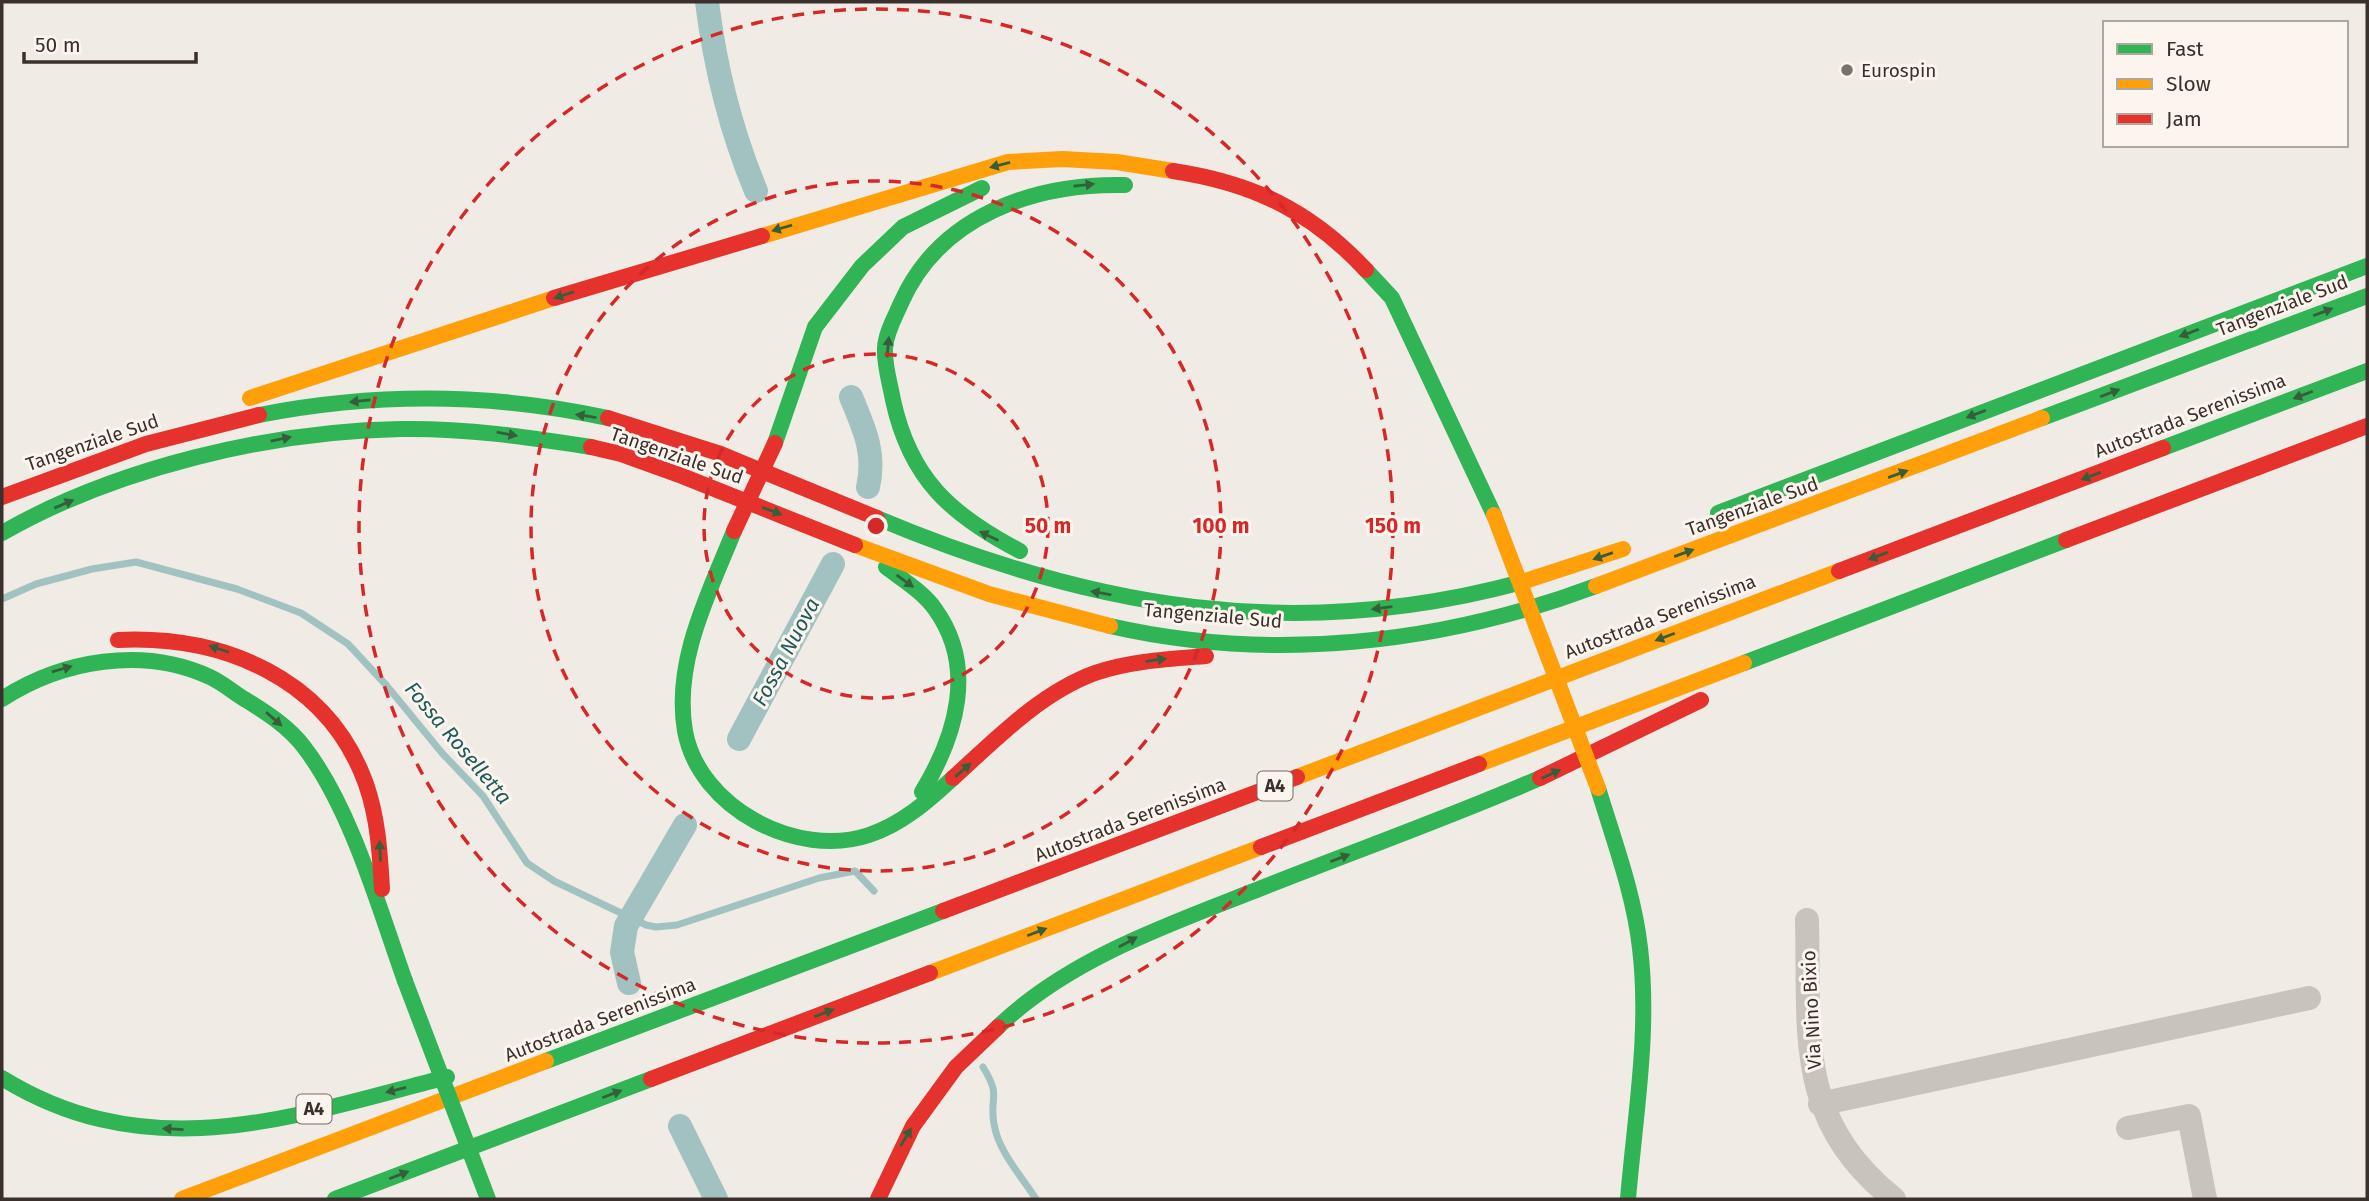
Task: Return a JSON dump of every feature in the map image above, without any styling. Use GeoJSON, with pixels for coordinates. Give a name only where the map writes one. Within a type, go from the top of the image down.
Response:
{"type":"FeatureCollection","features":[{"type":"Feature","properties":{"kind":"highway"},"geometry":{"type":"LineString","coordinates":[[70,469],[182,420],[580,289],[1008,162],[1062,159],[1117,162],[1214,177],[1277,200],[1337,239],[1392,298],[1494,515],[1598,788],[1640,948],[1641,1026],[1628,1199]]}},
{"type":"Feature","properties":{"kind":"highway"},"geometry":{"type":"LineString","coordinates":[[1117,162],[1046,170],[999,180],[903,227],[862,266],[815,327],[775,443],[734,531],[697,626],[683,680],[684,724],[700,768],[731,804],[757,822],[783,834],[841,841],[891,828],[926,804],[1046,699],[1079,680],[1115,668],[1160,659],[1336,643]]}},
{"type":"Feature","properties":{"kind":"highway"},"geometry":{"type":"LineString","coordinates":[[1144,187],[1108,183],[1041,190],[977,217],[933,251],[900,298],[885,347],[894,407],[912,460],[934,495],[980,532],[1024,553],[1068,568],[1217,610]]}},
{"type":"Feature","properties":{"kind":"highway"},"geometry":{"type":"LineString","coordinates":[[1271,218],[1337,239]]}},
{"type":"Feature","properties":{"kind":"highway","name":"Tangenziale Sud"},"geometry":{"type":"LineString","coordinates":[[1707,517],[2367,266]]}},
{"type":"Feature","properties":{"kind":"highway","name":"Tangenziale Sud"},"geometry":{"type":"LineString","coordinates":[[2,533],[114,482],[228,449],[302,435],[382,429],[487,430],[616,453],[953,581],[1051,611],[1113,626],[1182,638],[1336,643],[1447,631],[1575,594],[2367,296]]}},
{"type":"Feature","properties":{"kind":"highway","name":"Autostrada Serenissima"},"geometry":{"type":"LineString","coordinates":[[182,1199],[2367,371]]}},
{"type":"Feature","properties":{"kind":"highway","name":"Tangenziale Sud"},"geometry":{"type":"LineString","coordinates":[[2,497],[131,448],[231,422],[321,405],[397,397],[474,398],[627,422],[721,453],[965,553],[1035,577],[1152,603],[1284,613],[1346,612],[1422,603],[1485,591],[1559,571],[1643,542]]}},
{"type":"Feature","properties":{"kind":"highway"},"geometry":{"type":"LineString","coordinates":[[335,1199],[2367,426]]}},
{"type":"Feature","properties":{"kind":"highway"},"geometry":{"type":"LineString","coordinates":[[850,540],[918,591],[936,610],[946,627],[959,677],[956,719],[948,744],[923,791],[891,828]]}},
{"type":"Feature","properties":{"kind":"highway"},"geometry":{"type":"LineString","coordinates":[[104,641],[162,638],[219,649],[270,672],[312,704],[331,724],[360,769],[379,830],[384,919]]}},
{"type":"Feature","properties":{"kind":"highway"},"geometry":{"type":"LineString","coordinates":[[878,1199],[895,1154],[932,1094],[978,1042],[1055,983],[1142,934],[1542,778],[1655,726],[1713,693],[1777,650]]}},
{"type":"Feature","properties":{"kind":"highway"},"geometry":{"type":"LineString","coordinates":[[2,699],[18,687],[57,670],[102,660],[146,660],[207,676],[271,715],[309,752],[335,801],[384,919],[488,1199]]}},
{"type":"Feature","properties":{"kind":"highway","name":"A4"},"geometry":{"type":"LineString","coordinates":[[2,1078],[61,1108],[119,1126],[190,1130],[268,1119],[346,1102],[629,1031]]}},
{"type":"Feature","properties":{"kind":"street","name":"Via Nino Bixio"},"geometry":{"type":"LineString","coordinates":[[1807,920],[1810,1059],[1820,1104],[1845,1150],[1894,1199]]}},
{"type":"Feature","properties":{"kind":"street"},"geometry":{"type":"LineString","coordinates":[[1820,1104],[2309,998]]}},
{"type":"Feature","properties":{"kind":"street"},"geometry":{"type":"LineString","coordinates":[[2129,1128],[2189,1116],[2205,1199]]}},
{"type":"Feature","properties":{"kind":"waterway","name":"Fossa Nuova"},"geometry":{"type":"LineString","coordinates":[[707,2],[725,98],[756,191]]}},
{"type":"Feature","properties":{"kind":"waterway","name":"Fossa Nuova"},"geometry":{"type":"LineString","coordinates":[[851,397],[870,452],[868,487]]}},
{"type":"Feature","properties":{"kind":"waterway","name":"Fossa Roselletta"},"geometry":{"type":"LineString","coordinates":[[2,599],[36,584],[92,569],[136,562],[237,589],[301,613],[348,644],[387,686],[442,753],[483,796],[527,863],[554,881],[646,925],[677,925],[819,878],[855,871],[874,891]]}},
{"type":"Feature","properties":{"kind":"waterway","name":"Fossa Nuova"},"geometry":{"type":"LineString","coordinates":[[739,739],[833,564]]}},
{"type":"Feature","properties":{"kind":"waterway","name":"Fossa Nuova"},"geometry":{"type":"LineString","coordinates":[[629,983],[622,952],[626,926],[685,825]]}},
{"type":"Feature","properties":{"kind":"waterway","name":"Fossa Roselletta"},"geometry":{"type":"LineString","coordinates":[[983,1067],[994,1091],[994,1124],[1000,1144],[1036,1199]]}},
{"type":"Feature","properties":{"kind":"waterway","name":"Fossa Nuova"},"geometry":{"type":"LineString","coordinates":[[680,1126],[716,1199]]}},
{"type":"Feature","properties":{"kind":"traffic: fast"},"geometry":{"type":"LineString","coordinates":[[1020,551],[973,523],[954,508],[922,473],[910,452],[893,400],[885,361],[887,336],[918,273],[940,247],[965,226],[994,210],[1025,198],[1058,190],[1125,185]]}},
{"type":"Feature","properties":{"kind":"traffic: fast"},"geometry":{"type":"LineString","coordinates":[[775,443],[815,327],[862,266],[903,227],[982,188]]}},
{"type":"Feature","properties":{"kind":"traffic: fast"},"geometry":{"type":"LineString","coordinates":[[1718,513],[2367,266]]}},
{"type":"Feature","properties":{"kind":"traffic: fast"},"geometry":{"type":"LineString","coordinates":[[1366,270],[1392,298],[1494,515]]}},
{"type":"Feature","properties":{"kind":"traffic: fast"},"geometry":{"type":"LineString","coordinates":[[2042,418],[2367,296]]}},
{"type":"Feature","properties":{"kind":"traffic: fast"},"geometry":{"type":"LineString","coordinates":[[2163,448],[2367,371]]}},
{"type":"Feature","properties":{"kind":"traffic: fast"},"geometry":{"type":"LineString","coordinates":[[259,415],[347,402],[434,398],[521,404],[608,418]]}},
{"type":"Feature","properties":{"kind":"traffic: fast"},"geometry":{"type":"LineString","coordinates":[[2,533],[47,510],[144,472],[195,457],[299,437],[351,431],[425,429],[496,434],[591,447]]}},
{"type":"Feature","properties":{"kind":"traffic: fast"},"geometry":{"type":"LineString","coordinates":[[877,518],[957,549],[1036,575],[1115,594],[1194,607],[1274,613],[1355,611],[1437,601],[1522,582]]}},
{"type":"Feature","properties":{"kind":"traffic: fast"},"geometry":{"type":"LineString","coordinates":[[734,531],[704,603],[684,679],[685,731],[694,759],[710,783],[730,804],[755,821],[783,833],[812,840],[841,841],[869,835],[893,825],[953,778]]}},
{"type":"Feature","properties":{"kind":"traffic: fast"},"geometry":{"type":"LineString","coordinates":[[1744,663],[2066,540]]}},
{"type":"Feature","properties":{"kind":"traffic: fast"},"geometry":{"type":"LineString","coordinates":[[886,567],[925,597],[935,609],[948,631],[955,654],[958,678],[952,725],[922,792]]}},
{"type":"Feature","properties":{"kind":"traffic: fast"},"geometry":{"type":"LineString","coordinates":[[1110,626],[1232,644],[1356,642],[1477,622],[1596,586]]}},
{"type":"Feature","properties":{"kind":"traffic: fast"},"geometry":{"type":"LineString","coordinates":[[2,699],[50,675],[103,662],[131,660],[184,667],[210,677],[270,715],[304,747],[336,799],[374,891],[405,981]]}},
{"type":"Feature","properties":{"kind":"traffic: fast"},"geometry":{"type":"LineString","coordinates":[[998,1027],[1025,1003],[1055,982],[1086,963],[1153,931],[1540,778]]}},
{"type":"Feature","properties":{"kind":"traffic: fast"},"geometry":{"type":"LineString","coordinates":[[1598,788],[1633,908],[1643,979],[1640,1073],[1628,1199]]}},
{"type":"Feature","properties":{"kind":"traffic: fast"},"geometry":{"type":"LineString","coordinates":[[546,1061],[943,911]]}},
{"type":"Feature","properties":{"kind":"traffic: fast"},"geometry":{"type":"LineString","coordinates":[[405,981],[488,1199]]}},
{"type":"Feature","properties":{"kind":"traffic: fast"},"geometry":{"type":"LineString","coordinates":[[2,1078],[57,1106],[112,1122],[167,1128],[222,1127],[277,1119],[447,1077]]}},
{"type":"Feature","properties":{"kind":"traffic: fast"},"geometry":{"type":"LineString","coordinates":[[335,1199],[651,1079]]}},
{"type":"Feature","properties":{"kind":"traffic: slow"},"geometry":{"type":"LineString","coordinates":[[762,236],[1008,162],[1062,159],[1117,162],[1173,171]]}},
{"type":"Feature","properties":{"kind":"traffic: slow"},"geometry":{"type":"LineString","coordinates":[[250,398],[554,298]]}},
{"type":"Feature","properties":{"kind":"traffic: slow"},"geometry":{"type":"LineString","coordinates":[[1596,586],[2042,418]]}},
{"type":"Feature","properties":{"kind":"traffic: slow"},"geometry":{"type":"LineString","coordinates":[[1494,515],[1598,788]]}},
{"type":"Feature","properties":{"kind":"traffic: slow"},"geometry":{"type":"LineString","coordinates":[[855,545],[989,594],[1110,626]]}},
{"type":"Feature","properties":{"kind":"traffic: slow"},"geometry":{"type":"LineString","coordinates":[[1522,582],[1623,549]]}},
{"type":"Feature","properties":{"kind":"traffic: slow"},"geometry":{"type":"LineString","coordinates":[[1297,777],[1839,571]]}},
{"type":"Feature","properties":{"kind":"traffic: slow"},"geometry":{"type":"LineString","coordinates":[[1479,764],[1744,663]]}},
{"type":"Feature","properties":{"kind":"traffic: slow"},"geometry":{"type":"LineString","coordinates":[[930,973],[1261,847]]}},
{"type":"Feature","properties":{"kind":"traffic: slow"},"geometry":{"type":"LineString","coordinates":[[182,1199],[546,1061]]}},
{"type":"Feature","properties":{"kind":"traffic: jam"},"geometry":{"type":"LineString","coordinates":[[1173,171],[1229,183],[1279,203],[1324,231],[1366,270]]}},
{"type":"Feature","properties":{"kind":"traffic: jam"},"geometry":{"type":"LineString","coordinates":[[554,298],[762,236]]}},
{"type":"Feature","properties":{"kind":"traffic: jam"},"geometry":{"type":"LineString","coordinates":[[2,497],[146,444],[259,415]]}},
{"type":"Feature","properties":{"kind":"traffic: jam"},"geometry":{"type":"LineString","coordinates":[[608,418],[718,453],[877,518]]}},
{"type":"Feature","properties":{"kind":"traffic: jam"},"geometry":{"type":"LineString","coordinates":[[2066,540],[2367,426]]}},
{"type":"Feature","properties":{"kind":"traffic: jam"},"geometry":{"type":"LineString","coordinates":[[734,531],[775,443]]}},
{"type":"Feature","properties":{"kind":"traffic: jam"},"geometry":{"type":"LineString","coordinates":[[591,447],[621,454],[682,476],[855,545]]}},
{"type":"Feature","properties":{"kind":"traffic: jam"},"geometry":{"type":"LineString","coordinates":[[1839,571],[2163,448]]}},
{"type":"Feature","properties":{"kind":"traffic: jam"},"geometry":{"type":"LineString","coordinates":[[118,640],[157,640],[196,645],[233,655],[267,670],[299,691],[326,716],[349,747],[366,784],[376,823],[382,889]]}},
{"type":"Feature","properties":{"kind":"traffic: jam"},"geometry":{"type":"LineString","coordinates":[[953,778],[1019,719],[1056,692],[1075,682],[1122,666],[1206,656]]}},
{"type":"Feature","properties":{"kind":"traffic: jam"},"geometry":{"type":"LineString","coordinates":[[1540,778],[1701,700]]}},
{"type":"Feature","properties":{"kind":"traffic: jam"},"geometry":{"type":"LineString","coordinates":[[1261,847],[1479,764]]}},
{"type":"Feature","properties":{"kind":"traffic: jam"},"geometry":{"type":"LineString","coordinates":[[943,911],[1297,777]]}},
{"type":"Feature","properties":{"kind":"traffic: jam"},"geometry":{"type":"LineString","coordinates":[[651,1079],[930,973]]}},
{"type":"Feature","properties":{"kind":"traffic: jam"},"geometry":{"type":"LineString","coordinates":[[878,1199],[913,1126],[956,1067],[998,1027]]}},
{"type":"Feature","properties":{"kind":"place","name":"Eurospin"},"geometry":{"type":"Point","coordinates":[1847,70]}}]}
